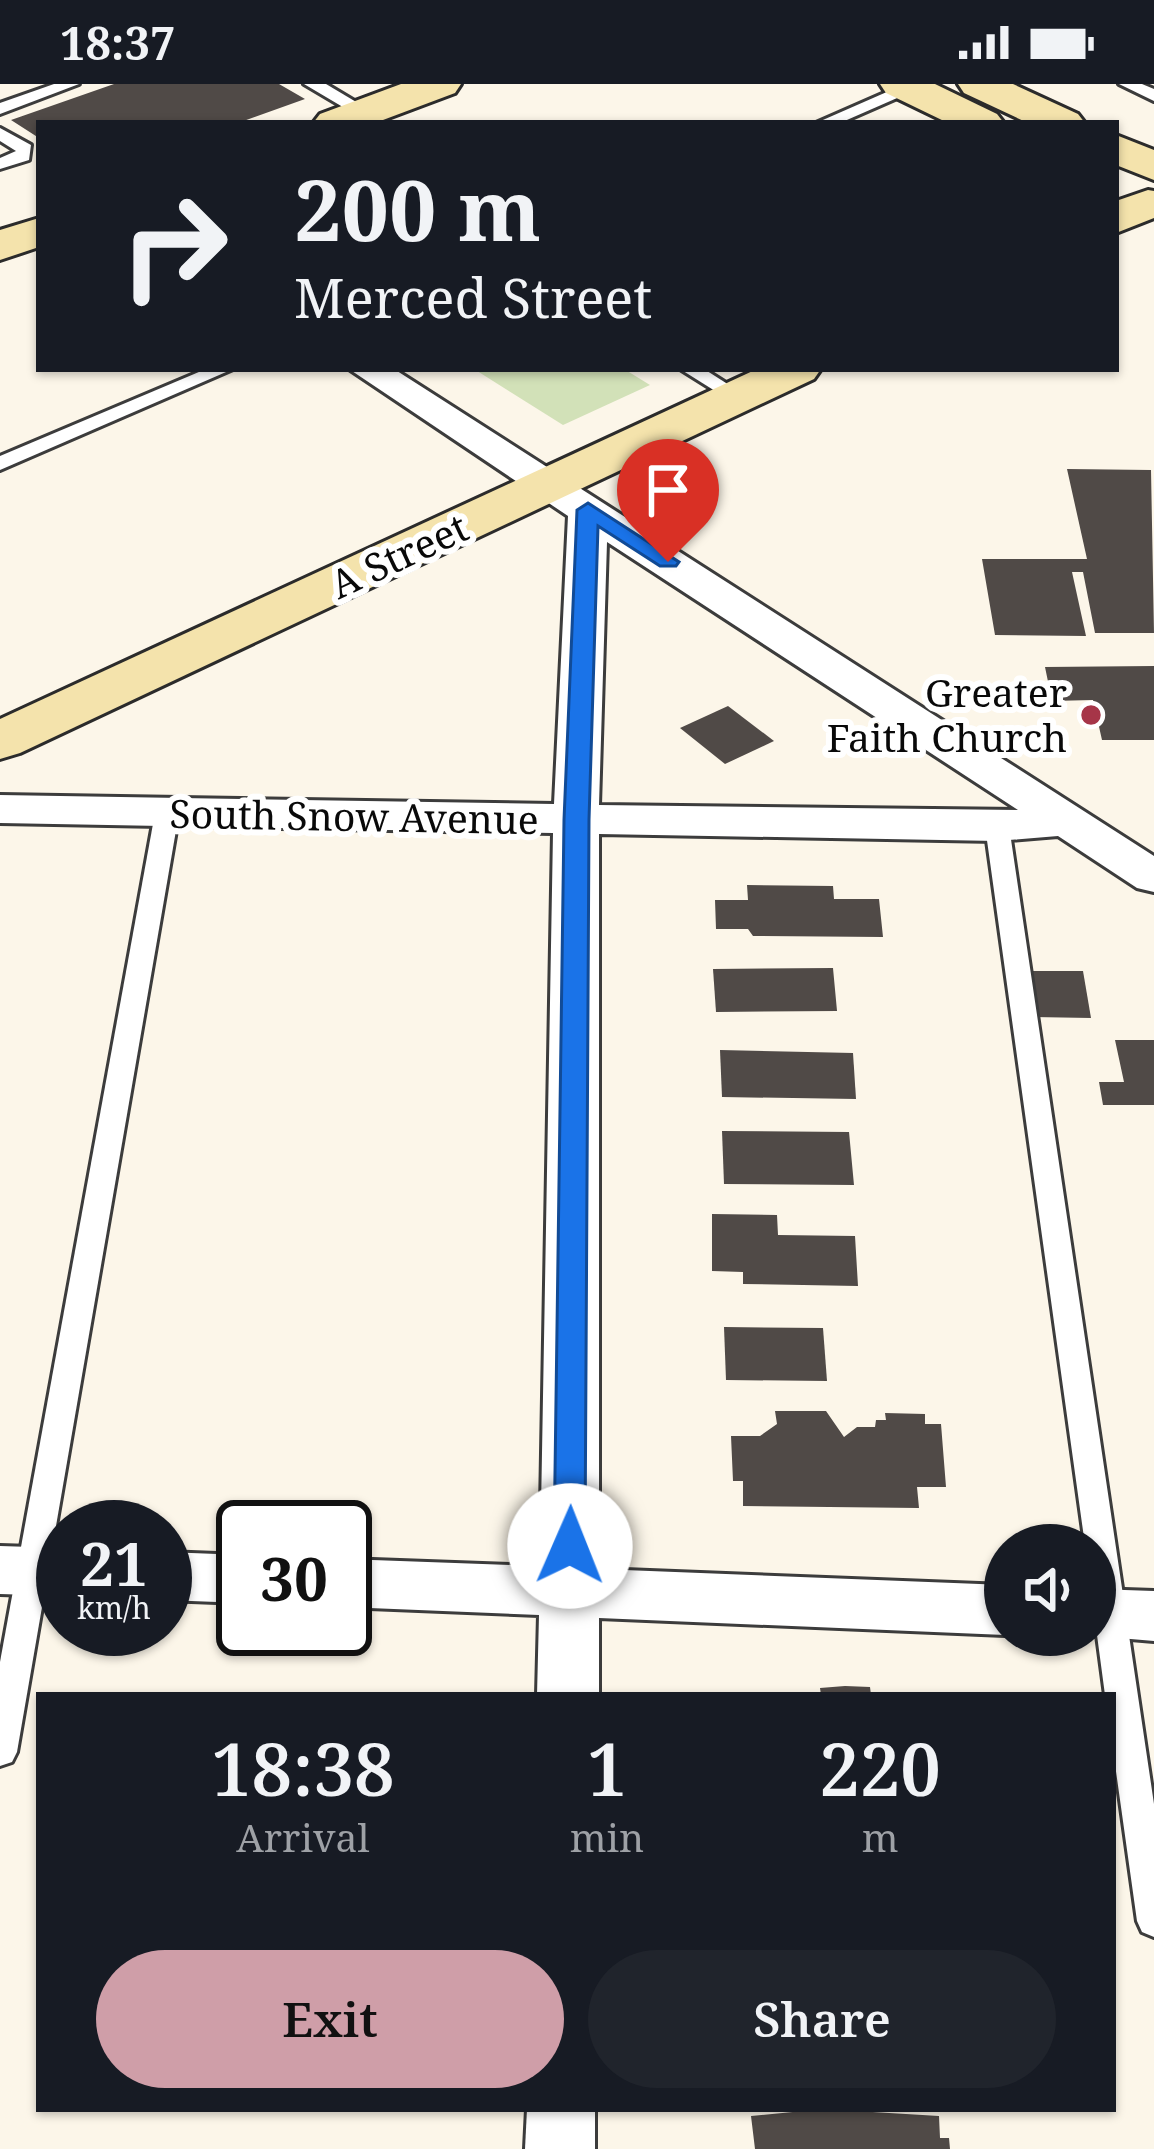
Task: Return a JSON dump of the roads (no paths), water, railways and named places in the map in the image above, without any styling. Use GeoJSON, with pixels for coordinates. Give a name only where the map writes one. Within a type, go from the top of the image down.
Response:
{"type":"FeatureCollection","features":[{"type":"Feature","properties":{"kind":"street"},"geometry":{"type":"LineString","coordinates":[[350,118],[440,84]]}},
{"type":"Feature","properties":{"kind":"street"},"geometry":{"type":"LineString","coordinates":[[979,84],[1057,120]]}},
{"type":"Feature","properties":{"kind":"street"},"geometry":{"type":"LineString","coordinates":[[906,86],[976,120]]}},
{"type":"Feature","properties":{"kind":"street"},"geometry":{"type":"LineString","coordinates":[[1119,155],[1138,196]]}},
{"type":"Feature","properties":{"kind":"street"},"geometry":{"type":"LineString","coordinates":[[0,246],[36,233]]}},
{"type":"Feature","properties":{"kind":"street"},"geometry":{"type":"LineString","coordinates":[[373,372],[1154,877]]}},
{"type":"Feature","properties":{"kind":"street","name":"A Street"},"geometry":{"type":"LineString","coordinates":[[0,740],[569,498],[738,397],[791,372]]}},
{"type":"Feature","properties":{"kind":"street"},"geometry":{"type":"LineString","coordinates":[[568,1692],[576,820],[569,498]]}},
{"type":"Feature","properties":{"kind":"street","name":"South Snow Avenue"},"geometry":{"type":"LineString","coordinates":[[0,809],[997,826],[1068,821]]}},
{"type":"Feature","properties":{"kind":"street"},"geometry":{"type":"LineString","coordinates":[[372,1584],[984,1609]]}},
{"type":"Feature","properties":{"kind":"street"},"geometry":{"type":"LineString","coordinates":[[560,2149],[561,2112]]}},
{"type":"Feature","properties":{"kind":"lane"},"geometry":{"type":"LineString","coordinates":[[0,109],[70,84]]}},
{"type":"Feature","properties":{"kind":"lane"},"geometry":{"type":"LineString","coordinates":[[314,84],[350,118]]}},
{"type":"Feature","properties":{"kind":"lane"},"geometry":{"type":"LineString","coordinates":[[1128,84],[1154,96]]}},
{"type":"Feature","properties":{"kind":"lane"},"geometry":{"type":"LineString","coordinates":[[832,120],[906,86]]}},
{"type":"Feature","properties":{"kind":"lane"},"geometry":{"type":"LineString","coordinates":[[0,133],[25,149],[22,156],[0,164]]}},
{"type":"Feature","properties":{"kind":"lane"},"geometry":{"type":"LineString","coordinates":[[0,464],[216,372]]}},
{"type":"Feature","properties":{"kind":"lane"},"geometry":{"type":"LineString","coordinates":[[695,372],[738,397]]}},
{"type":"Feature","properties":{"kind":"lane"},"geometry":{"type":"LineString","coordinates":[[0,1752],[167,813]]}},
{"type":"Feature","properties":{"kind":"lane"},"geometry":{"type":"LineString","coordinates":[[997,826],[1120,1615],[1154,1921]]}},
{"type":"Feature","properties":{"kind":"place","name":"Greater Faith Church"},"geometry":{"type":"Point","coordinates":[1091,715]}}]}
